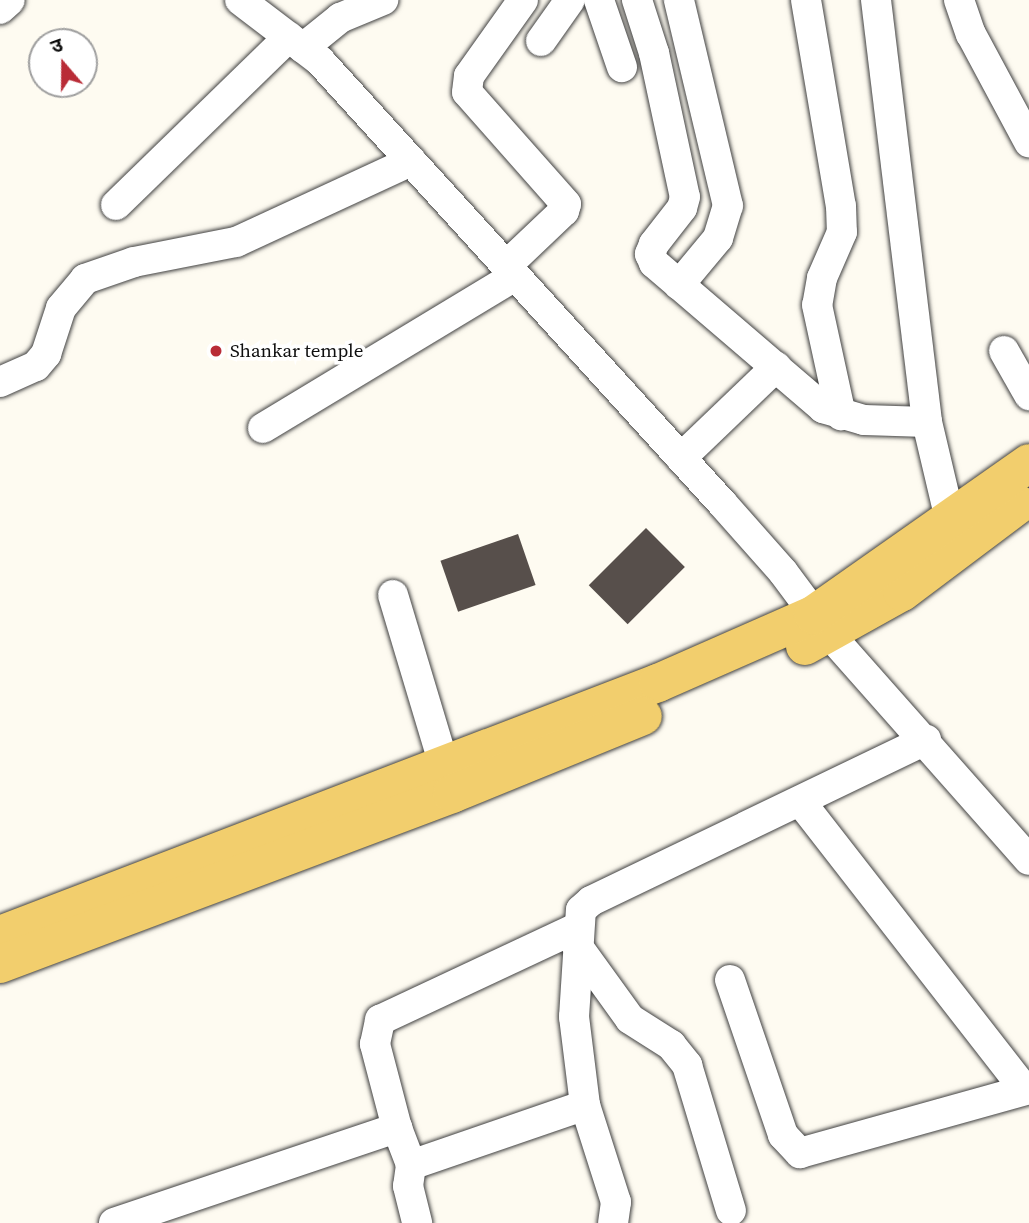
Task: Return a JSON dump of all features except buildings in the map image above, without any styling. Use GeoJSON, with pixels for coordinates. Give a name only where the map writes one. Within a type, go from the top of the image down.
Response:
{"type":"FeatureCollection","features":[{"type":"Feature","properties":{"kind":"main road"},"geometry":{"type":"LineString","coordinates":[[0,964],[452,794],[821,625],[902,592],[954,536],[1029,463]]}},
{"type":"Feature","properties":{"kind":"main road"},"geometry":{"type":"LineString","coordinates":[[954,536],[1029,496]]}},
{"type":"Feature","properties":{"kind":"main road"},"geometry":{"type":"LineString","coordinates":[[0,935],[657,683],[821,625]]}},
{"type":"Feature","properties":{"kind":"street"},"geometry":{"type":"LineString","coordinates":[[0,9],[10,0]]}},
{"type":"Feature","properties":{"kind":"street"},"geometry":{"type":"LineString","coordinates":[[240,0],[296,42],[411,161],[783,572],[821,625],[926,740],[1029,860]]}},
{"type":"Feature","properties":{"kind":"street"},"geometry":{"type":"LineString","coordinates":[[116,205],[296,42],[340,18],[383,0]]}},
{"type":"Feature","properties":{"kind":"street"},"geometry":{"type":"LineString","coordinates":[[263,428],[511,271],[564,211],[566,204],[467,92],[469,76],[523,0]]}},
{"type":"Feature","properties":{"kind":"street"},"geometry":{"type":"LineString","coordinates":[[541,41],[570,0]]}},
{"type":"Feature","properties":{"kind":"street"},"geometry":{"type":"LineString","coordinates":[[599,0],[622,67]]}},
{"type":"Feature","properties":{"kind":"street"},"geometry":{"type":"LineString","coordinates":[[637,0],[654,53],[685,197],[650,254],[679,285],[823,408],[841,415],[927,422]]}},
{"type":"Feature","properties":{"kind":"street"},"geometry":{"type":"LineString","coordinates":[[679,0],[728,206],[718,237],[679,285]]}},
{"type":"Feature","properties":{"kind":"street"},"geometry":{"type":"LineString","coordinates":[[806,0],[841,206],[842,232],[822,278],[817,305],[841,415]]}},
{"type":"Feature","properties":{"kind":"street"},"geometry":{"type":"LineString","coordinates":[[876,0],[927,422],[954,536]]}},
{"type":"Feature","properties":{"kind":"street"},"geometry":{"type":"LineString","coordinates":[[959,0],[971,34],[1029,142]]}},
{"type":"Feature","properties":{"kind":"street"},"geometry":{"type":"LineString","coordinates":[[0,382],[36,366],[46,354],[61,308],[86,279],[134,262],[236,242],[411,161]]}},
{"type":"Feature","properties":{"kind":"street"},"geometry":{"type":"LineString","coordinates":[[1004,351],[1029,395]]}},
{"type":"Feature","properties":{"kind":"street"},"geometry":{"type":"LineString","coordinates":[[681,458],[776,368]]}},
{"type":"Feature","properties":{"kind":"street"},"geometry":{"type":"LineString","coordinates":[[393,595],[444,765]]}},
{"type":"Feature","properties":{"kind":"street"},"geometry":{"type":"LineString","coordinates":[[613,1223],[616,1202],[585,1105],[574,1017],[576,936],[581,910],[591,901],[926,740]]}},
{"type":"Feature","properties":{"kind":"street"},"geometry":{"type":"LineString","coordinates":[[730,979],[783,1135],[789,1147],[800,1153],[1027,1090],[800,800]]}},
{"type":"Feature","properties":{"kind":"street"},"geometry":{"type":"LineString","coordinates":[[417,1223],[408,1186],[411,1165],[397,1128],[375,1044],[380,1020],[576,936]]}},
{"type":"Feature","properties":{"kind":"street"},"geometry":{"type":"LineString","coordinates":[[576,936],[630,1019],[671,1045],[687,1065],[731,1211]]}},
{"type":"Feature","properties":{"kind":"street"},"geometry":{"type":"LineString","coordinates":[[411,1165],[585,1105]]}},
{"type":"Feature","properties":{"kind":"street"},"geometry":{"type":"LineString","coordinates":[[114,1223],[397,1128]]}},
{"type":"Feature","properties":{"kind":"place","name":"Shankar temple"},"geometry":{"type":"Point","coordinates":[216,351]}}]}
